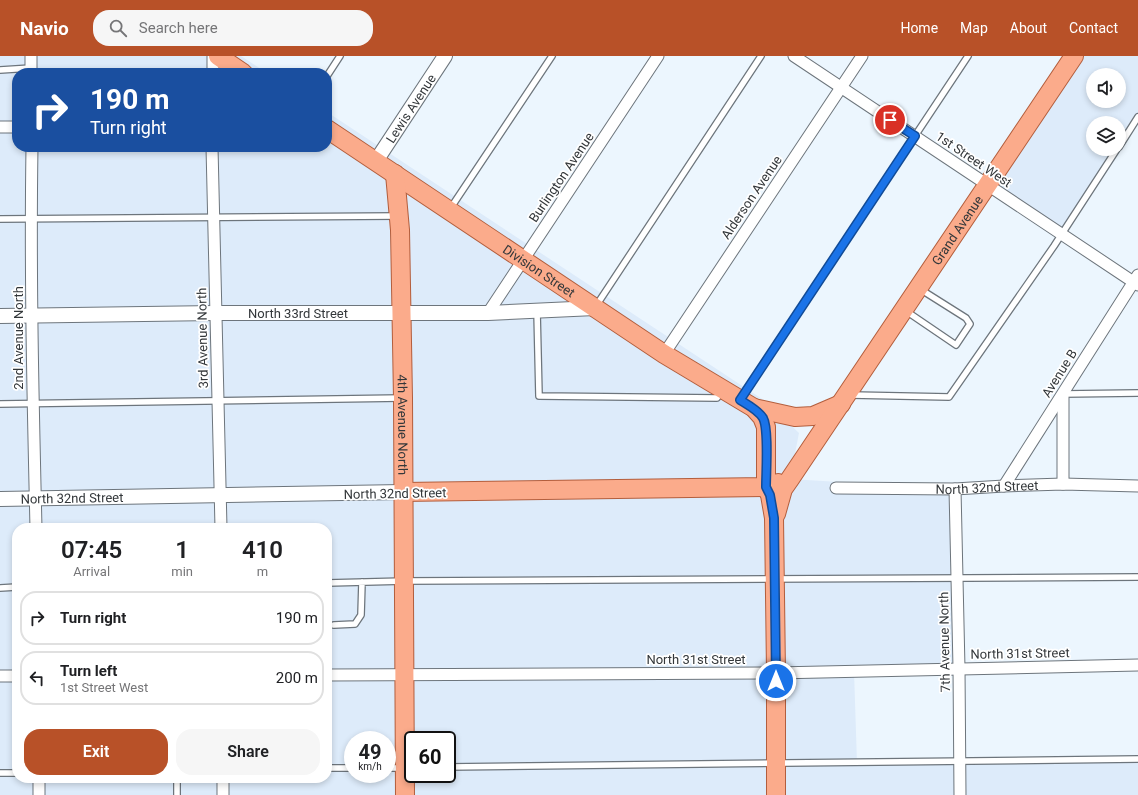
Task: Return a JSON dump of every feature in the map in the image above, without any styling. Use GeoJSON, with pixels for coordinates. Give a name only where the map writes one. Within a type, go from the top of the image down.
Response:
{"type":"FeatureCollection","features":[{"type":"Feature","properties":{"kind":"main road","name":"Grand Avenue"},"geometry":{"type":"LineString","coordinates":[[774,518],[783,489],[1074,56]]}},
{"type":"Feature","properties":{"kind":"main road","name":"Division Street"},"geometry":{"type":"LineString","coordinates":[[332,132],[664,354],[747,404]]}},
{"type":"Feature","properties":{"kind":"main road","name":"4th Avenue North"},"geometry":{"type":"LineString","coordinates":[[395,174],[399,216],[404,398],[404,674],[407,731]]}},
{"type":"Feature","properties":{"kind":"main road"},"geometry":{"type":"LineString","coordinates":[[747,404],[795,417],[813,416],[844,399]]}},
{"type":"Feature","properties":{"kind":"main road"},"geometry":{"type":"LineString","coordinates":[[747,404],[762,417],[766,426],[766,487],[770,495],[774,518],[776,579],[776,795]]}},
{"type":"Feature","properties":{"kind":"main road","name":"North 32nd Street"},"geometry":{"type":"LineString","coordinates":[[403,492],[766,487],[790,479]]}},
{"type":"Feature","properties":{"kind":"main road","name":"4th Avenue North"},"geometry":{"type":"LineString","coordinates":[[405,795],[407,783]]}},
{"type":"Feature","properties":{"kind":"street"},"geometry":{"type":"LineString","coordinates":[[31,56],[31,68]]}},
{"type":"Feature","properties":{"kind":"street"},"geometry":{"type":"LineString","coordinates":[[213,56],[213,68]]}},
{"type":"Feature","properties":{"kind":"street","name":"Lewis Avenue"},"geometry":{"type":"LineString","coordinates":[[376,161],[446,56]]}},
{"type":"Feature","properties":{"kind":"street","name":"Burlington Avenue"},"geometry":{"type":"LineString","coordinates":[[488,313],[658,56]]}},
{"type":"Feature","properties":{"kind":"street","name":"1st Street West"},"geometry":{"type":"LineString","coordinates":[[794,56],[1062,235],[1136,281]]}},
{"type":"Feature","properties":{"kind":"street","name":"Alderson Avenue"},"geometry":{"type":"LineString","coordinates":[[664,354],[862,56]]}},
{"type":"Feature","properties":{"kind":"street"},"geometry":{"type":"LineString","coordinates":[[0,127],[12,127]]}},
{"type":"Feature","properties":{"kind":"street","name":"2nd Avenue North"},"geometry":{"type":"LineString","coordinates":[[32,152],[32,404],[36,523]]}},
{"type":"Feature","properties":{"kind":"street","name":"3rd Avenue North"},"geometry":{"type":"LineString","coordinates":[[212,152],[221,523]]}},
{"type":"Feature","properties":{"kind":"street","name":"Avenue B"},"geometry":{"type":"LineString","coordinates":[[1004,486],[1136,281]]}},
{"type":"Feature","properties":{"kind":"street","name":"North 33rd Street"},"geometry":{"type":"LineString","coordinates":[[0,316],[216,313],[488,313],[595,308]]}},
{"type":"Feature","properties":{"kind":"street"},"geometry":{"type":"LineString","coordinates":[[1063,394],[1063,484]]}},
{"type":"Feature","properties":{"kind":"street","name":"North 32nd Street"},"geometry":{"type":"LineString","coordinates":[[836,488],[955,489],[1063,484],[1138,486]]}},
{"type":"Feature","properties":{"kind":"street","name":"7th Avenue North"},"geometry":{"type":"LineString","coordinates":[[955,489],[960,795]]}},
{"type":"Feature","properties":{"kind":"street","name":"North 32nd Street"},"geometry":{"type":"LineString","coordinates":[[0,499],[403,492]]}},
{"type":"Feature","properties":{"kind":"street","name":"North 31st Street"},"geometry":{"type":"LineString","coordinates":[[332,675],[776,673],[1138,665]]}},
{"type":"Feature","properties":{"kind":"street"},"geometry":{"type":"LineString","coordinates":[[0,676],[12,676]]}},
{"type":"Feature","properties":{"kind":"street"},"geometry":{"type":"LineString","coordinates":[[39,783],[39,795]]}},
{"type":"Feature","properties":{"kind":"street"},"geometry":{"type":"LineString","coordinates":[[223,783],[223,795]]}},
{"type":"Feature","properties":{"kind":"lane"},"geometry":{"type":"LineString","coordinates":[[332,68],[340,56]]}},
{"type":"Feature","properties":{"kind":"lane"},"geometry":{"type":"LineString","coordinates":[[450,210],[552,56]]}},
{"type":"Feature","properties":{"kind":"lane"},"geometry":{"type":"LineString","coordinates":[[595,308],[761,56]]}},
{"type":"Feature","properties":{"kind":"lane"},"geometry":{"type":"LineString","coordinates":[[747,404],[915,136],[968,56]]}},
{"type":"Feature","properties":{"kind":"lane"},"geometry":{"type":"LineString","coordinates":[[0,70],[12,70]]}},
{"type":"Feature","properties":{"kind":"lane"},"geometry":{"type":"LineString","coordinates":[[1126,136],[1138,117]]}},
{"type":"Feature","properties":{"kind":"lane"},"geometry":{"type":"LineString","coordinates":[[844,399],[949,397],[1062,235],[1113,156]]}},
{"type":"Feature","properties":{"kind":"lane"},"geometry":{"type":"LineString","coordinates":[[0,219],[399,216]]}},
{"type":"Feature","properties":{"kind":"lane"},"geometry":{"type":"LineString","coordinates":[[904,310],[956,345],[970,324],[966,318],[919,288]]}},
{"type":"Feature","properties":{"kind":"lane"},"geometry":{"type":"LineString","coordinates":[[536,310],[538,396],[717,398],[722,389]]}},
{"type":"Feature","properties":{"kind":"lane"},"geometry":{"type":"LineString","coordinates":[[1063,394],[1138,393]]}},
{"type":"Feature","properties":{"kind":"lane"},"geometry":{"type":"LineString","coordinates":[[0,404],[404,398]]}},
{"type":"Feature","properties":{"kind":"lane"},"geometry":{"type":"LineString","coordinates":[[332,583],[405,581],[1138,577]]}},
{"type":"Feature","properties":{"kind":"lane"},"geometry":{"type":"LineString","coordinates":[[334,625],[355,624],[361,615],[362,582]]}},
{"type":"Feature","properties":{"kind":"lane"},"geometry":{"type":"LineString","coordinates":[[0,588],[12,588]]}},
{"type":"Feature","properties":{"kind":"lane"},"geometry":{"type":"LineString","coordinates":[[456,767],[1138,759]]}},
{"type":"Feature","properties":{"kind":"lane"},"geometry":{"type":"LineString","coordinates":[[332,768],[344,768]]}},
{"type":"Feature","properties":{"kind":"lane"},"geometry":{"type":"LineString","coordinates":[[0,773],[12,773]]}},
{"type":"Feature","properties":{"kind":"lane"},"geometry":{"type":"LineString","coordinates":[[177,783],[177,795]]}},
{"type":"Feature","properties":{"kind":"shaded area"},"geometry":{"type":"Polygon","coordinates":[[[0,56],[241,56],[259,68],[12,68],[12,152],[332,152],[332,115],[765,401],[799,433],[790,479],[955,489],[959,668],[854,671],[857,763],[1138,759],[1138,795],[0,795],[0,56]]]}},
{"type":"Feature","properties":{"kind":"shaded area"},"geometry":{"type":"Polygon","coordinates":[[[1074,56],[1138,56],[1138,117],[1126,136],[1126,116],[1086,116],[1086,156],[1113,156],[1062,235],[988,185],[1074,56]]]}},
{"type":"Feature","properties":{"kind":"route"},"geometry":{"type":"LineString","coordinates":[[776,681],[776,579],[774,518],[770,495],[766,487],[766,426],[762,417],[754,408],[740,400],[915,136],[890,120]]}}]}
